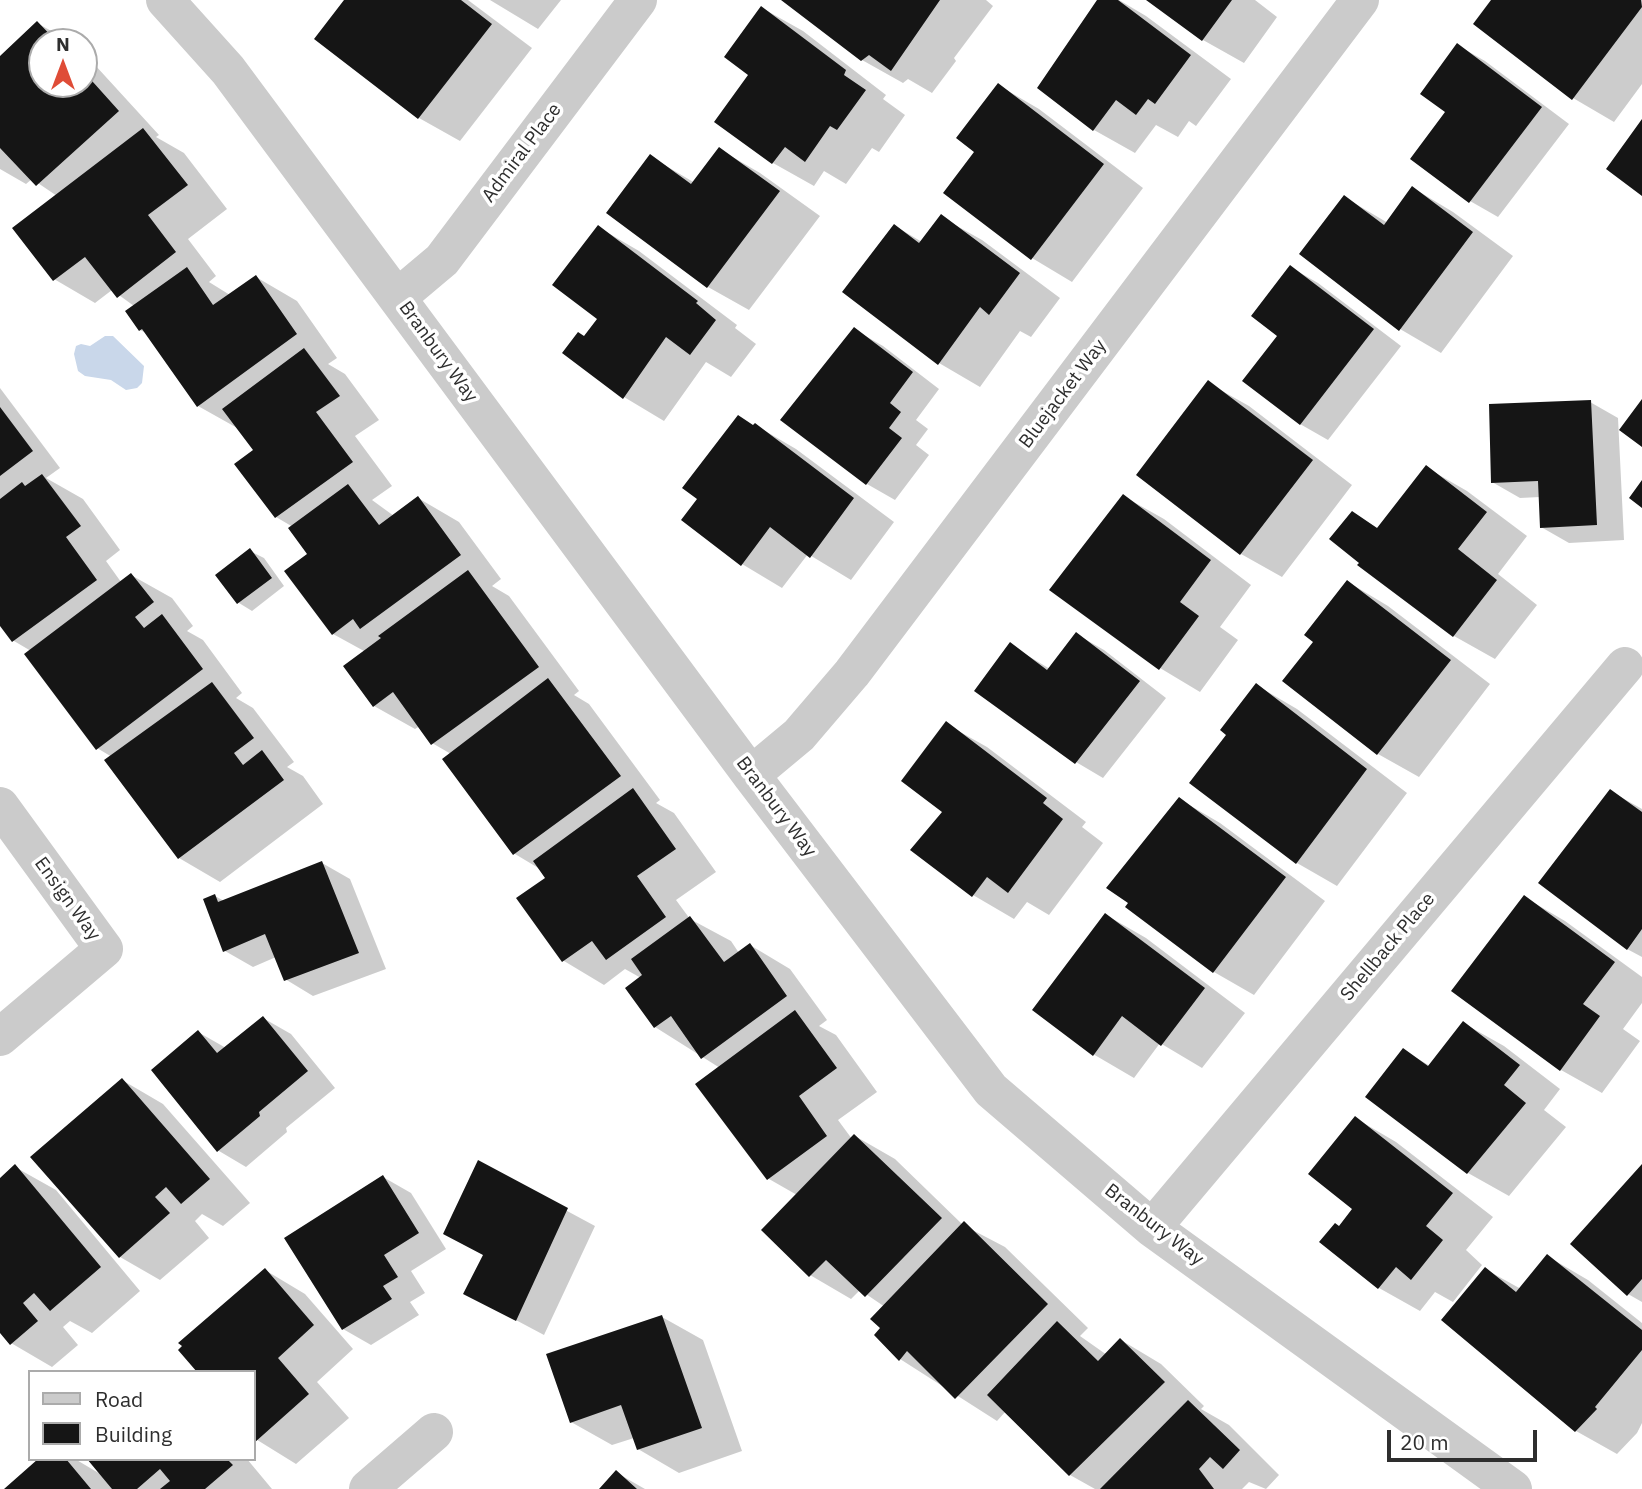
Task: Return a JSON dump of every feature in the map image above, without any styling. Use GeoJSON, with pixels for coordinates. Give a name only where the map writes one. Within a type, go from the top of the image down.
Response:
{"type":"FeatureCollection","features":[{"type":"Feature","properties":{"kind":"street","name":"Branbury Way"},"geometry":{"type":"LineString","coordinates":[[165,0],[228,70],[751,775],[991,1090],[1152,1228],[1513,1489]]}},
{"type":"Feature","properties":{"kind":"street","name":"Admiral Place"},"geometry":{"type":"LineString","coordinates":[[398,297],[442,260],[638,0]]}},
{"type":"Feature","properties":{"kind":"street","name":"Bluejacket Way"},"geometry":{"type":"LineString","coordinates":[[751,775],[799,735],[852,673],[1360,0]]}},
{"type":"Feature","properties":{"kind":"street","name":"Shellback Place"},"geometry":{"type":"LineString","coordinates":[[1152,1228],[1625,666]]}},
{"type":"Feature","properties":{"kind":"street","name":"Ensign Way"},"geometry":{"type":"LineString","coordinates":[[0,806],[104,949],[0,1037]]}},
{"type":"Feature","properties":{"kind":"street"},"geometry":{"type":"LineString","coordinates":[[368,1489],[434,1432]]}},
{"type":"Feature","properties":{"kind":"water"},"geometry":{"type":"Polygon","coordinates":[[[105,336],[113,336],[144,366],[142,383],[137,388],[126,390],[111,380],[85,376],[78,371],[74,354],[76,346],[90,346],[105,336]]]}},
{"type":"Feature","properties":{"kind":"building"},"geometry":{"type":"Polygon","coordinates":[[[344,0],[461,0],[492,24],[418,119],[314,39],[344,0]]]}},
{"type":"Feature","properties":{"kind":"building"},"geometry":{"type":"Polygon","coordinates":[[[781,0],[940,0],[891,71],[869,55],[861,61],[781,0]]]}},
{"type":"Feature","properties":{"kind":"building"},"geometry":{"type":"Polygon","coordinates":[[[1097,0],[1118,0],[1191,55],[1155,104],[1148,99],[1136,115],[1116,100],[1093,131],[1037,88],[1097,0]]]}},
{"type":"Feature","properties":{"kind":"building"},"geometry":{"type":"Polygon","coordinates":[[[1146,0],[1232,0],[1202,41],[1146,0]]]}},
{"type":"Feature","properties":{"kind":"building"},"geometry":{"type":"Polygon","coordinates":[[[1491,0],[1641,0],[1642,7],[1572,100],[1473,24],[1491,0]]]}},
{"type":"Feature","properties":{"kind":"building"},"geometry":{"type":"Polygon","coordinates":[[[761,6],[846,70],[844,75],[866,90],[837,130],[830,126],[805,162],[785,147],[772,164],[714,122],[748,75],[724,57],[761,6]]]}},
{"type":"Feature","properties":{"kind":"building"},"geometry":{"type":"Polygon","coordinates":[[[37,21],[44,28],[30,28],[37,21]]]}},
{"type":"Feature","properties":{"kind":"building"},"geometry":{"type":"Polygon","coordinates":[[[28,30],[28,98],[98,98],[98,88],[119,111],[36,186],[0,148],[0,56],[28,30]]]}},
{"type":"Feature","properties":{"kind":"building"},"geometry":{"type":"Polygon","coordinates":[[[1457,43],[1542,107],[1469,203],[1410,159],[1445,112],[1420,94],[1457,43]]]}},
{"type":"Feature","properties":{"kind":"building"},"geometry":{"type":"Polygon","coordinates":[[[998,83],[1104,164],[1031,260],[943,193],[974,152],[956,138],[998,83]]]}},
{"type":"Feature","properties":{"kind":"building"},"geometry":{"type":"Polygon","coordinates":[[[1642,119],[1642,196],[1606,169],[1642,119]]]}},
{"type":"Feature","properties":{"kind":"building"},"geometry":{"type":"Polygon","coordinates":[[[143,128],[188,185],[148,215],[176,252],[117,298],[85,257],[53,281],[12,228],[143,128]]]}},
{"type":"Feature","properties":{"kind":"building"},"geometry":{"type":"Polygon","coordinates":[[[719,147],[780,191],[707,288],[606,213],[650,154],[691,184],[719,147]]]}},
{"type":"Feature","properties":{"kind":"building"},"geometry":{"type":"Polygon","coordinates":[[[1412,186],[1473,232],[1399,331],[1299,254],[1344,195],[1384,225],[1412,186]]]}},
{"type":"Feature","properties":{"kind":"building"},"geometry":{"type":"Polygon","coordinates":[[[941,214],[1020,273],[989,315],[980,307],[938,365],[842,292],[894,224],[919,243],[941,214]]]}},
{"type":"Feature","properties":{"kind":"building"},"geometry":{"type":"Polygon","coordinates":[[[598,225],[698,301],[696,303],[716,320],[690,355],[666,337],[623,399],[562,353],[578,332],[584,336],[597,319],[552,285],[598,225]]]}},
{"type":"Feature","properties":{"kind":"building"},"geometry":{"type":"Polygon","coordinates":[[[1290,265],[1374,329],[1300,425],[1242,381],[1277,336],[1251,316],[1290,265]]]}},
{"type":"Feature","properties":{"kind":"building"},"geometry":{"type":"Polygon","coordinates":[[[187,267],[213,305],[256,275],[297,334],[197,407],[142,329],[139,331],[125,311],[187,267]]]}},
{"type":"Feature","properties":{"kind":"building"},"geometry":{"type":"Polygon","coordinates":[[[854,327],[913,372],[890,403],[901,412],[889,428],[902,438],[866,485],[780,420],[854,327]]]}},
{"type":"Feature","properties":{"kind":"building"},"geometry":{"type":"Polygon","coordinates":[[[304,348],[340,396],[316,412],[353,462],[275,518],[234,464],[253,450],[222,409],[304,348]]]}},
{"type":"Feature","properties":{"kind":"building"},"geometry":{"type":"Polygon","coordinates":[[[1208,380],[1313,460],[1240,555],[1136,475],[1208,380]]]}},
{"type":"Feature","properties":{"kind":"building"},"geometry":{"type":"Polygon","coordinates":[[[1642,399],[1642,447],[1619,430],[1642,399]]]}},
{"type":"Feature","properties":{"kind":"building"},"geometry":{"type":"Polygon","coordinates":[[[1591,400],[1597,525],[1540,528],[1538,481],[1491,483],[1489,404],[1591,400]]]}},
{"type":"Feature","properties":{"kind":"building"},"geometry":{"type":"Polygon","coordinates":[[[0,407],[33,451],[0,476],[0,407]]]}},
{"type":"Feature","properties":{"kind":"building"},"geometry":{"type":"Polygon","coordinates":[[[738,415],[753,425],[755,423],[854,498],[810,558],[770,527],[741,566],[681,520],[697,499],[682,488],[738,415]]]}},
{"type":"Feature","properties":{"kind":"building"},"geometry":{"type":"Polygon","coordinates":[[[1426,465],[1487,512],[1458,549],[1497,580],[1453,637],[1357,565],[1359,563],[1329,539],[1352,511],[1377,528],[1426,465]]]}},
{"type":"Feature","properties":{"kind":"building"},"geometry":{"type":"Polygon","coordinates":[[[42,474],[81,526],[66,537],[97,580],[12,642],[0,626],[0,499],[22,482],[25,486],[42,474]]]}},
{"type":"Feature","properties":{"kind":"building"},"geometry":{"type":"Polygon","coordinates":[[[1642,480],[1642,508],[1629,498],[1642,480]]]}},
{"type":"Feature","properties":{"kind":"building"},"geometry":{"type":"Polygon","coordinates":[[[348,484],[379,525],[418,496],[461,555],[360,629],[353,619],[332,635],[284,571],[307,554],[288,528],[348,484]]]}},
{"type":"Feature","properties":{"kind":"building"},"geometry":{"type":"Polygon","coordinates":[[[1123,494],[1211,560],[1180,602],[1199,616],[1159,670],[1049,590],[1123,494]]]}},
{"type":"Feature","properties":{"kind":"building"},"geometry":{"type":"Polygon","coordinates":[[[250,548],[272,578],[237,604],[215,575],[250,548]]]}},
{"type":"Feature","properties":{"kind":"building"},"geometry":{"type":"Polygon","coordinates":[[[468,570],[539,667],[431,745],[393,692],[373,707],[343,666],[381,638],[378,636],[468,570]]]}},
{"type":"Feature","properties":{"kind":"building"},"geometry":{"type":"Polygon","coordinates":[[[131,573],[154,602],[135,617],[144,628],[162,614],[203,669],[96,750],[24,654],[131,573]]]}},
{"type":"Feature","properties":{"kind":"building"},"geometry":{"type":"Polygon","coordinates":[[[1347,580],[1451,660],[1377,755],[1282,681],[1313,642],[1304,635],[1347,580]]]}},
{"type":"Feature","properties":{"kind":"building"},"geometry":{"type":"Polygon","coordinates":[[[1076,632],[1140,681],[1075,764],[974,691],[1010,642],[1047,670],[1076,632]]]}},
{"type":"Feature","properties":{"kind":"building"},"geometry":{"type":"Polygon","coordinates":[[[548,678],[621,776],[513,855],[442,759],[548,678]]]}},
{"type":"Feature","properties":{"kind":"building"},"geometry":{"type":"Polygon","coordinates":[[[212,682],[254,738],[234,753],[243,765],[262,750],[284,780],[178,859],[104,760],[212,682]]]}},
{"type":"Feature","properties":{"kind":"building"},"geometry":{"type":"Polygon","coordinates":[[[1256,683],[1367,769],[1296,864],[1189,783],[1226,735],[1220,730],[1256,683]]]}},
{"type":"Feature","properties":{"kind":"building"},"geometry":{"type":"Polygon","coordinates":[[[946,721],[1047,798],[1043,803],[1063,819],[1008,893],[987,877],[972,897],[910,850],[942,812],[901,781],[946,721]]]}},
{"type":"Feature","properties":{"kind":"building"},"geometry":{"type":"Polygon","coordinates":[[[633,788],[676,849],[637,876],[666,917],[606,960],[592,941],[562,962],[516,898],[545,878],[533,861],[633,788]]]}},
{"type":"Feature","properties":{"kind":"building"},"geometry":{"type":"Polygon","coordinates":[[[1610,789],[1642,812],[1642,929],[1627,950],[1538,883],[1610,789]]]}},
{"type":"Feature","properties":{"kind":"building"},"geometry":{"type":"Polygon","coordinates":[[[1179,797],[1286,877],[1213,973],[1125,907],[1128,903],[1106,888],[1179,797]]]}},
{"type":"Feature","properties":{"kind":"building"},"geometry":{"type":"Polygon","coordinates":[[[322,861],[359,953],[284,981],[265,934],[223,952],[203,899],[215,894],[218,902],[322,861]]]}},
{"type":"Feature","properties":{"kind":"building"},"geometry":{"type":"Polygon","coordinates":[[[1524,895],[1615,962],[1583,1004],[1600,1016],[1560,1071],[1451,991],[1524,895]]]}},
{"type":"Feature","properties":{"kind":"building"},"geometry":{"type":"Polygon","coordinates":[[[1105,913],[1205,988],[1161,1046],[1122,1016],[1093,1056],[1032,1010],[1105,913]]]}},
{"type":"Feature","properties":{"kind":"building"},"geometry":{"type":"Polygon","coordinates":[[[690,916],[724,962],[750,943],[787,996],[701,1059],[671,1016],[654,1028],[625,988],[642,975],[631,959],[690,916]]]}},
{"type":"Feature","properties":{"kind":"building"},"geometry":{"type":"Polygon","coordinates":[[[795,1010],[837,1068],[799,1096],[827,1136],[767,1180],[695,1084],[795,1010]]]}},
{"type":"Feature","properties":{"kind":"building"},"geometry":{"type":"Polygon","coordinates":[[[263,1016],[308,1071],[217,1152],[151,1070],[198,1030],[217,1053],[263,1016]]]}},
{"type":"Feature","properties":{"kind":"building"},"geometry":{"type":"Polygon","coordinates":[[[1463,1021],[1520,1065],[1504,1085],[1526,1103],[1467,1174],[1365,1097],[1403,1048],[1428,1066],[1463,1021]]]}},
{"type":"Feature","properties":{"kind":"building"},"geometry":{"type":"Polygon","coordinates":[[[122,1078],[210,1179],[181,1204],[166,1187],[155,1197],[170,1213],[119,1258],[30,1157],[122,1078]]]}},
{"type":"Feature","properties":{"kind":"building"},"geometry":{"type":"Polygon","coordinates":[[[1355,1116],[1453,1193],[1426,1226],[1443,1240],[1411,1280],[1396,1267],[1378,1289],[1319,1242],[1335,1223],[1339,1226],[1352,1209],[1308,1174],[1355,1116]]]}},
{"type":"Feature","properties":{"kind":"building"},"geometry":{"type":"Polygon","coordinates":[[[854,1134],[942,1218],[865,1297],[826,1260],[809,1277],[761,1230],[854,1134]]]}},
{"type":"Feature","properties":{"kind":"building"},"geometry":{"type":"Polygon","coordinates":[[[478,1160],[568,1208],[516,1321],[463,1294],[483,1255],[443,1234],[478,1160]]]}},
{"type":"Feature","properties":{"kind":"building"},"geometry":{"type":"Polygon","coordinates":[[[15,1164],[101,1267],[50,1311],[34,1293],[23,1303],[38,1321],[10,1345],[0,1333],[0,1178],[15,1164]]]}},
{"type":"Feature","properties":{"kind":"building"},"geometry":{"type":"Polygon","coordinates":[[[1642,1164],[1642,1279],[1627,1296],[1570,1244],[1642,1164]]]}},
{"type":"Feature","properties":{"kind":"building"},"geometry":{"type":"Polygon","coordinates":[[[383,1175],[419,1233],[384,1255],[398,1277],[383,1286],[392,1299],[342,1330],[284,1238],[383,1175]]]}},
{"type":"Feature","properties":{"kind":"building"},"geometry":{"type":"Polygon","coordinates":[[[964,1221],[1048,1304],[955,1399],[907,1351],[899,1361],[874,1335],[880,1328],[870,1319],[964,1221]]]}},
{"type":"Feature","properties":{"kind":"building"},"geometry":{"type":"Polygon","coordinates":[[[1547,1254],[1642,1330],[1642,1350],[1595,1407],[1597,1409],[1575,1432],[1441,1320],[1485,1267],[1516,1292],[1547,1254]]]}},
{"type":"Feature","properties":{"kind":"building"},"geometry":{"type":"Polygon","coordinates":[[[265,1268],[314,1325],[278,1358],[309,1394],[256,1441],[256,1370],[195,1370],[178,1350],[182,1346],[178,1343],[265,1268]]]}},
{"type":"Feature","properties":{"kind":"building"},"geometry":{"type":"Polygon","coordinates":[[[662,1315],[702,1428],[637,1450],[621,1405],[570,1423],[546,1354],[662,1315]]]}},
{"type":"Feature","properties":{"kind":"building"},"geometry":{"type":"Polygon","coordinates":[[[1057,1321],[1098,1361],[1120,1338],[1165,1382],[1069,1476],[987,1395],[1057,1321]]]}},
{"type":"Feature","properties":{"kind":"building"},"geometry":{"type":"Polygon","coordinates":[[[1188,1400],[1240,1450],[1223,1469],[1210,1457],[1199,1469],[1214,1489],[1100,1489],[1188,1400]]]}},
{"type":"Feature","properties":{"kind":"building"},"geometry":{"type":"Polygon","coordinates":[[[36,1461],[68,1461],[91,1489],[4,1489],[36,1461]]]}},
{"type":"Feature","properties":{"kind":"building"},"geometry":{"type":"Polygon","coordinates":[[[89,1461],[229,1461],[233,1465],[205,1489],[160,1489],[170,1481],[160,1469],[137,1489],[112,1489],[89,1461]]]}},
{"type":"Feature","properties":{"kind":"building"},"geometry":{"type":"Polygon","coordinates":[[[616,1470],[637,1489],[599,1489],[616,1470]]]}}]}
